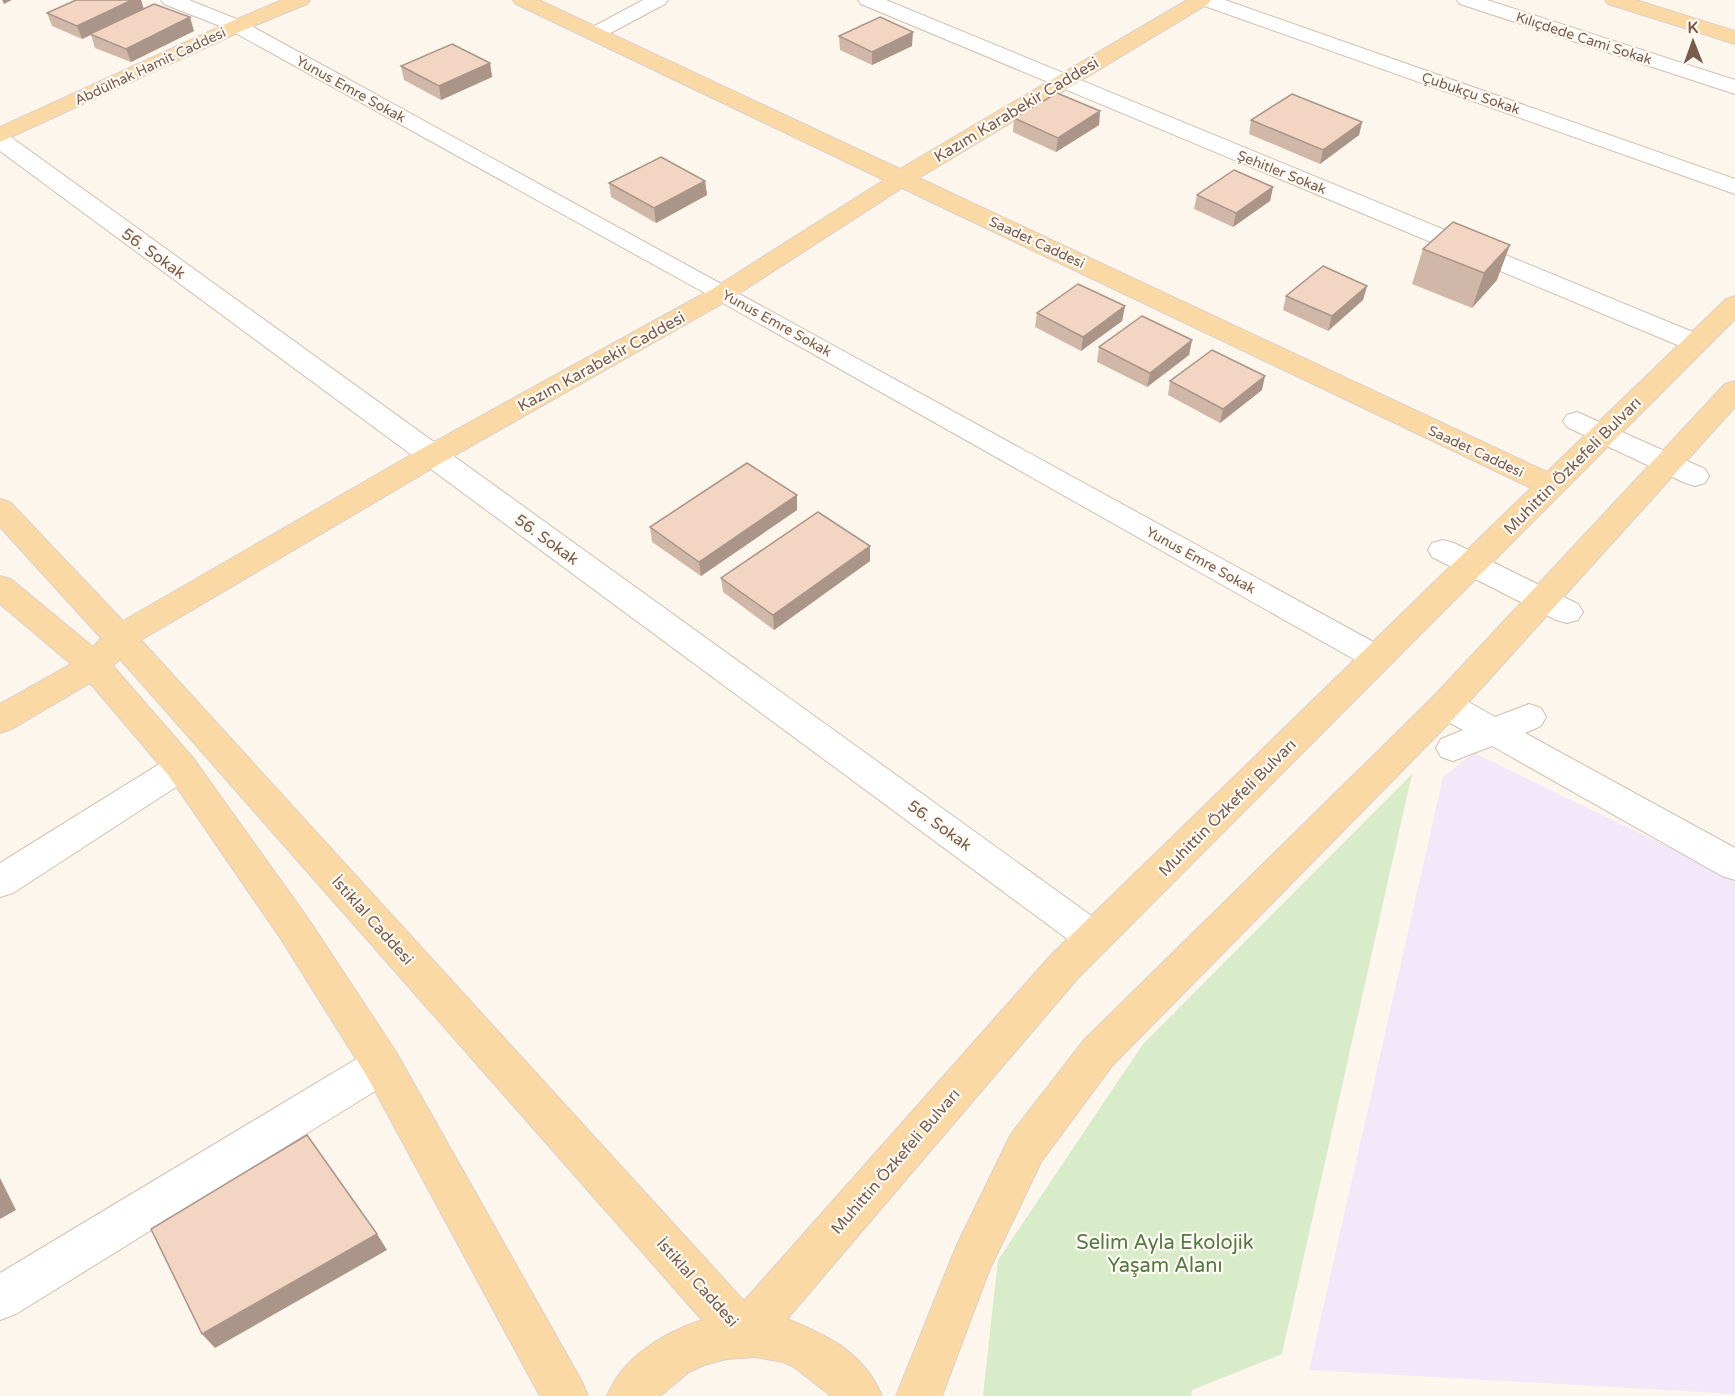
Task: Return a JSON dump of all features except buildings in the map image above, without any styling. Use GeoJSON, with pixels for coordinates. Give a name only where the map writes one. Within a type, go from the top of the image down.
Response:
{"type":"FeatureCollection","features":[{"type":"Feature","properties":{"kind":"main road","name":"Abdülhak Hamit Caddesi"},"geometry":{"type":"LineString","coordinates":[[0,135],[237,26],[300,0]]}},
{"type":"Feature","properties":{"kind":"main road","name":"Saadet Caddesi"},"geometry":{"type":"LineString","coordinates":[[523,0],[1551,486]]}},
{"type":"Feature","properties":{"kind":"main road","name":"Kazım Karabekir Caddesi"},"geometry":{"type":"LineString","coordinates":[[0,720],[94,666],[120,639],[433,455],[723,293],[902,178],[1201,0]]}},
{"type":"Feature","properties":{"kind":"main road"},"geometry":{"type":"LineString","coordinates":[[1615,0],[1735,38]]}},
{"type":"Feature","properties":{"kind":"main road","name":"Muhittin Özkefeli Bulvarı"},"geometry":{"type":"LineString","coordinates":[[744,1334],[1058,975],[1377,658],[1457,557],[1551,486],[1591,427],[1696,343],[1735,304]]}},
{"type":"Feature","properties":{"kind":"main road"},"geometry":{"type":"LineString","coordinates":[[919,1396],[971,1262],[1026,1148],[1098,1053],[1446,705],[1555,606],[1681,469],[1730,402]]}},
{"type":"Feature","properties":{"kind":"main road","name":"İstiklal Caddesi"},"geometry":{"type":"LineString","coordinates":[[0,509],[120,639],[744,1334]]}},
{"type":"Feature","properties":{"kind":"main road"},"geometry":{"type":"LineString","coordinates":[[0,587],[94,666],[181,767],[294,928],[382,1065],[565,1396]]}},
{"type":"Feature","properties":{"kind":"main road"},"geometry":{"type":"LineString","coordinates":[[630,1396],[639,1383],[670,1357],[706,1340],[744,1334],[786,1339],[822,1357],[854,1387],[859,1396]]}},
{"type":"Feature","properties":{"kind":"street","name":"Yunus Emre Sokak"},"geometry":{"type":"LineString","coordinates":[[171,0],[237,26],[723,293],[1377,658]]}},
{"type":"Feature","properties":{"kind":"street"},"geometry":{"type":"LineString","coordinates":[[594,34],[658,0]]}},
{"type":"Feature","properties":{"kind":"street","name":"Şehitler Sokak"},"geometry":{"type":"LineString","coordinates":[[868,0],[1696,343]]}},
{"type":"Feature","properties":{"kind":"street","name":"Çubukçu Sokak"},"geometry":{"type":"LineString","coordinates":[[1206,0],[1735,187]]}},
{"type":"Feature","properties":{"kind":"street","name":"Kılıçdede Cami Sokak"},"geometry":{"type":"LineString","coordinates":[[1467,0],[1735,87]]}},
{"type":"Feature","properties":{"kind":"street","name":"56. Sokak"},"geometry":{"type":"LineString","coordinates":[[0,140],[1094,938]]}},
{"type":"Feature","properties":{"kind":"street"},"geometry":{"type":"LineString","coordinates":[[1591,427],[1681,469]]}},
{"type":"Feature","properties":{"kind":"street"},"geometry":{"type":"LineString","coordinates":[[1457,557],[1555,606]]}},
{"type":"Feature","properties":{"kind":"street"},"geometry":{"type":"LineString","coordinates":[[1446,705],[1735,865]]}},
{"type":"Feature","properties":{"kind":"street"},"geometry":{"type":"LineString","coordinates":[[1453,748],[1529,717]]}},
{"type":"Feature","properties":{"kind":"street"},"geometry":{"type":"LineString","coordinates":[[0,882],[181,767]]}},
{"type":"Feature","properties":{"kind":"street"},"geometry":{"type":"LineString","coordinates":[[0,1298],[382,1065]]}},
{"type":"Feature","properties":{"kind":"shaded area"},"geometry":{"type":"Polygon","coordinates":[[[1474,753],[1735,879],[1735,1394],[1309,1370],[1443,777],[1474,753]]]}},
{"type":"Feature","properties":{"kind":"green space","name":"Selim Ayla Ekolojik Yaşam Alanı"},"geometry":{"type":"Polygon","coordinates":[[[1412,774],[1282,1354],[1192,1390],[1191,1396],[983,1396],[998,1260],[1143,1044],[1412,774]]]}}]}
